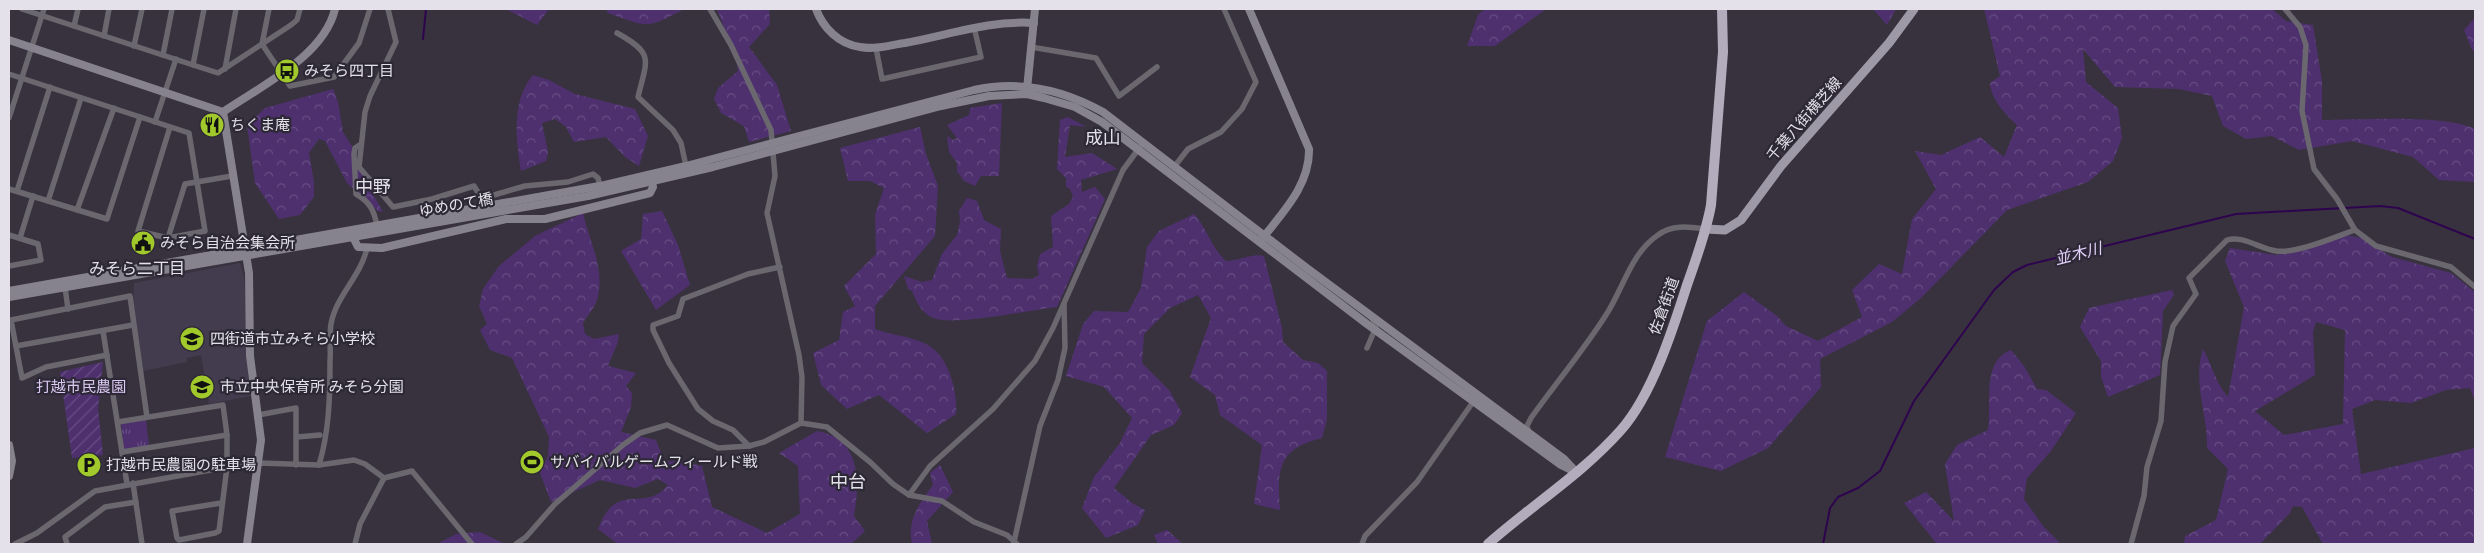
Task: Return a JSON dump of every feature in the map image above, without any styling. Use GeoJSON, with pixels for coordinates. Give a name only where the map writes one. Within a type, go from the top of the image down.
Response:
{"type":"FeatureCollection","features":[{"type":"Feature","properties":{"kind":"highway","name":"佐倉街道"},"geometry":{"type":"LineString","coordinates":[[1488,544],[1577,473],[1621,431],[1641,402],[1677,318],[1706,229],[1716,166],[1723,52],[1722,9]]}},
{"type":"Feature","properties":{"kind":"main road","name":"千葉八街横芝線"},"geometry":{"type":"LineString","coordinates":[[1706,229],[1725,230],[1741,220],[1782,166],[1889,43],[1914,9]]}},
{"type":"Feature","properties":{"kind":"street"},"geometry":{"type":"LineString","coordinates":[[22,9],[218,73],[291,26],[297,20],[300,9]]}},
{"type":"Feature","properties":{"kind":"street"},"geometry":{"type":"LineString","coordinates":[[9,118],[44,9]]}},
{"type":"Feature","properties":{"kind":"street"},"geometry":{"type":"LineString","coordinates":[[74,26],[78,9]]}},
{"type":"Feature","properties":{"kind":"street"},"geometry":{"type":"LineString","coordinates":[[104,36],[109,9]]}},
{"type":"Feature","properties":{"kind":"street"},"geometry":{"type":"LineString","coordinates":[[134,46],[142,9]]}},
{"type":"Feature","properties":{"kind":"street"},"geometry":{"type":"LineString","coordinates":[[163,55],[172,9]]}},
{"type":"Feature","properties":{"kind":"street"},"geometry":{"type":"LineString","coordinates":[[193,65],[204,9]]}},
{"type":"Feature","properties":{"kind":"street"},"geometry":{"type":"LineString","coordinates":[[224,69],[236,9]]}},
{"type":"Feature","properties":{"kind":"street"},"geometry":{"type":"LineString","coordinates":[[269,9],[262,44],[290,86],[334,77],[358,43],[370,9]]}},
{"type":"Feature","properties":{"kind":"street"},"geometry":{"type":"LineString","coordinates":[[223,112],[302,58],[321,39],[331,23],[335,9]]}},
{"type":"Feature","properties":{"kind":"street"},"geometry":{"type":"LineString","coordinates":[[388,9],[396,42],[370,96],[361,144],[359,167],[393,207],[432,199],[474,186],[479,194],[487,197],[525,186],[568,182],[593,174],[598,178],[600,186]]}},
{"type":"Feature","properties":{"kind":"street"},"geometry":{"type":"LineString","coordinates":[[710,9],[731,45],[767,120],[773,142],[775,176],[767,214],[780,267],[802,377],[801,423]]}},
{"type":"Feature","properties":{"kind":"street"},"geometry":{"type":"LineString","coordinates":[[816,9],[825,26],[839,39],[858,47],[876,48],[974,26],[1013,22],[1034,23]]}},
{"type":"Feature","properties":{"kind":"street"},"geometry":{"type":"LineString","coordinates":[[1027,90],[1036,9]]}},
{"type":"Feature","properties":{"kind":"street"},"geometry":{"type":"LineString","coordinates":[[1174,167],[1188,149],[1220,132],[1242,109],[1256,82],[1224,9]]}},
{"type":"Feature","properties":{"kind":"street"},"geometry":{"type":"LineString","coordinates":[[1249,9],[1306,136],[1310,162],[1301,187],[1262,239]]}},
{"type":"Feature","properties":{"kind":"street"},"geometry":{"type":"LineString","coordinates":[[2285,9],[2300,27],[2306,45],[2302,111],[2314,169],[2337,199],[2355,230],[2376,246],[2451,267],[2475,287]]}},
{"type":"Feature","properties":{"kind":"street"},"geometry":{"type":"LineString","coordinates":[[876,48],[882,79],[981,57],[974,26]]}},
{"type":"Feature","properties":{"kind":"street"},"geometry":{"type":"LineString","coordinates":[[617,33],[634,42],[643,51],[646,64],[638,97],[673,130],[681,143],[686,166]]}},
{"type":"Feature","properties":{"kind":"street"},"geometry":{"type":"LineString","coordinates":[[9,40],[223,112]]}},
{"type":"Feature","properties":{"kind":"street"},"geometry":{"type":"LineString","coordinates":[[1031,47],[1096,58],[1119,96],[1157,67]]}},
{"type":"Feature","properties":{"kind":"street"},"geometry":{"type":"LineString","coordinates":[[154,122],[176,59]]}},
{"type":"Feature","properties":{"kind":"street"},"geometry":{"type":"LineString","coordinates":[[9,74],[189,133],[205,231],[168,238],[138,232],[170,127]]}},
{"type":"Feature","properties":{"kind":"street"},"geometry":{"type":"LineString","coordinates":[[535,202],[686,166],[979,88],[1000,85],[1078,98],[1102,112],[1137,138],[1375,330],[1561,465],[1577,473]]}},
{"type":"Feature","properties":{"kind":"street"},"geometry":{"type":"LineString","coordinates":[[17,191],[50,88]]}},
{"type":"Feature","properties":{"kind":"street"},"geometry":{"type":"LineString","coordinates":[[535,202],[652,182],[940,106],[1027,90],[1089,114],[1372,316],[1564,459],[1577,473]]}},
{"type":"Feature","properties":{"kind":"street"},"geometry":{"type":"LineString","coordinates":[[48,201],[81,98]]}},
{"type":"Feature","properties":{"kind":"street"},"geometry":{"type":"LineString","coordinates":[[77,210],[114,108]]}},
{"type":"Feature","properties":{"kind":"street"},"geometry":{"type":"LineString","coordinates":[[223,112],[246,252],[251,312],[250,356],[261,440],[247,544]]}},
{"type":"Feature","properties":{"kind":"street"},"geometry":{"type":"LineString","coordinates":[[9,189],[107,219],[140,117]]}},
{"type":"Feature","properties":{"kind":"street"},"geometry":{"type":"LineString","coordinates":[[909,495],[930,466],[992,409],[1035,361],[1064,302],[1123,170],[1139,150],[1141,145],[1137,138]]}},
{"type":"Feature","properties":{"kind":"street"},"geometry":{"type":"LineString","coordinates":[[361,144],[355,148],[354,154],[356,194],[365,199],[372,208],[382,228]]}},
{"type":"Feature","properties":{"kind":"street"},"geometry":{"type":"LineString","coordinates":[[168,238],[185,184],[232,176]]}},
{"type":"Feature","properties":{"kind":"street"},"geometry":{"type":"LineString","coordinates":[[353,237],[358,247],[382,248],[493,222],[511,219],[545,219],[650,193],[653,188],[652,182]]}},
{"type":"Feature","properties":{"kind":"street"},"geometry":{"type":"LineString","coordinates":[[20,238],[33,196]]}},
{"type":"Feature","properties":{"kind":"street"},"geometry":{"type":"LineString","coordinates":[[487,197],[493,222]]}},
{"type":"Feature","properties":{"kind":"street","name":"ゆめのて橋"},"geometry":{"type":"LineString","coordinates":[[382,228],[535,202]]}},
{"type":"Feature","properties":{"kind":"street"},"geometry":{"type":"LineString","coordinates":[[1528,433],[1527,426],[1531,418],[1607,313],[1633,264],[1646,245],[1659,234],[1671,229],[1681,227],[1706,229]]}},
{"type":"Feature","properties":{"kind":"street"},"geometry":{"type":"LineString","coordinates":[[9,297],[246,252],[353,237],[382,228]]}},
{"type":"Feature","properties":{"kind":"street"},"geometry":{"type":"LineString","coordinates":[[9,290],[382,228]]}},
{"type":"Feature","properties":{"kind":"street"},"geometry":{"type":"LineString","coordinates":[[2131,544],[2144,496],[2147,467],[2161,422],[2165,362],[2172,326],[2196,294],[2189,278],[2227,240],[2232,238],[2281,250],[2311,245],[2355,230]]}},
{"type":"Feature","properties":{"kind":"street"},"geometry":{"type":"LineString","coordinates":[[9,234],[38,244],[41,260],[9,266]]}},
{"type":"Feature","properties":{"kind":"street"},"geometry":{"type":"LineString","coordinates":[[319,465],[326,443],[329,416],[331,325],[336,308],[365,259],[367,248]]}},
{"type":"Feature","properties":{"kind":"street"},"geometry":{"type":"LineString","coordinates":[[749,446],[733,430],[713,421],[698,409],[669,363],[652,330],[653,325],[678,316],[683,299],[748,274],[780,267]]}},
{"type":"Feature","properties":{"kind":"street"},"geometry":{"type":"LineString","coordinates":[[65,287],[68,309]]}},
{"type":"Feature","properties":{"kind":"street"},"geometry":{"type":"LineString","coordinates":[[107,355],[46,367],[22,378],[11,320],[130,296],[147,417]]}},
{"type":"Feature","properties":{"kind":"street"},"geometry":{"type":"LineString","coordinates":[[516,544],[526,537],[555,504],[623,445],[640,433],[667,425],[718,448],[749,446],[764,442],[801,423],[816,424],[836,432],[893,484],[909,495],[942,501],[974,522],[1008,536],[1016,543],[1040,426],[1058,380],[1065,348],[1064,302]]}},
{"type":"Feature","properties":{"kind":"street"},"geometry":{"type":"LineString","coordinates":[[1367,348],[1375,330],[1372,316]]}},
{"type":"Feature","properties":{"kind":"street"},"geometry":{"type":"LineString","coordinates":[[16,346],[133,325]]}},
{"type":"Feature","properties":{"kind":"street"},"geometry":{"type":"LineString","coordinates":[[103,331],[122,452],[136,502],[142,544]]}},
{"type":"Feature","properties":{"kind":"street"},"geometry":{"type":"LineString","coordinates":[[1362,544],[1365,536],[1417,482],[1473,402],[1473,397],[1468,387]]}},
{"type":"Feature","properties":{"kind":"street"},"geometry":{"type":"LineString","coordinates":[[118,422],[224,405],[227,435],[227,467],[218,532],[179,540],[176,538],[172,511],[221,503]]}},
{"type":"Feature","properties":{"kind":"street"},"geometry":{"type":"LineString","coordinates":[[258,415],[296,408],[296,465]]}},
{"type":"Feature","properties":{"kind":"street"},"geometry":{"type":"LineString","coordinates":[[1514,422],[1525,423],[1531,418]]}},
{"type":"Feature","properties":{"kind":"street"},"geometry":{"type":"LineString","coordinates":[[122,452],[227,435]]}},
{"type":"Feature","properties":{"kind":"street"},"geometry":{"type":"LineString","coordinates":[[297,437],[320,435]]}},
{"type":"Feature","properties":{"kind":"street"},"geometry":{"type":"LineString","coordinates":[[9,445],[12,461],[9,476]]}},
{"type":"Feature","properties":{"kind":"street"},"geometry":{"type":"LineString","coordinates":[[15,544],[65,514],[86,495],[109,487],[259,463],[319,465],[354,460],[365,464],[384,478]]}},
{"type":"Feature","properties":{"kind":"street"},"geometry":{"type":"LineString","coordinates":[[354,544],[360,524],[384,478],[412,471],[471,543],[477,544]]}},
{"type":"Feature","properties":{"kind":"street"},"geometry":{"type":"LineString","coordinates":[[107,479],[109,487]]}},
{"type":"Feature","properties":{"kind":"street"},"geometry":{"type":"LineString","coordinates":[[67,544],[65,537],[105,507],[136,502]]}},
{"type":"Feature","properties":{"kind":"shaded area","name":"四街道市立みそら小学校"},"geometry":{"type":"Polygon","coordinates":[[[240,263],[244,277],[247,313],[246,355],[251,396],[209,404],[201,355],[187,358],[187,362],[143,371],[133,305],[134,283],[240,263]]]}},
{"type":"Feature","properties":{"kind":"green space"},"geometry":{"type":"Polygon","coordinates":[[[506,9],[549,9],[537,25],[506,9]]]}},
{"type":"Feature","properties":{"kind":"green space"},"geometry":{"type":"Polygon","coordinates":[[[606,9],[684,9],[661,20],[646,24],[608,13],[606,9]]]}},
{"type":"Feature","properties":{"kind":"green space"},"geometry":{"type":"Polygon","coordinates":[[[717,9],[769,9],[770,24],[749,47],[777,85],[791,131],[749,142],[744,126],[721,113],[714,99],[718,88],[738,71],[736,58],[717,9]]]}},
{"type":"Feature","properties":{"kind":"green space"},"geometry":{"type":"Polygon","coordinates":[[[1485,9],[1546,9],[1495,46],[1467,46],[1478,15],[1485,9]]]}},
{"type":"Feature","properties":{"kind":"green space"},"geometry":{"type":"Polygon","coordinates":[[[1873,9],[1896,9],[1887,25],[1873,9]]]}},
{"type":"Feature","properties":{"kind":"green space"},"geometry":{"type":"Polygon","coordinates":[[[1984,9],[2272,9],[2286,21],[2313,25],[2322,81],[2322,120],[2444,121],[2475,129],[2475,182],[2439,180],[2413,157],[2352,141],[2299,150],[2272,136],[2246,139],[2223,126],[2212,96],[2179,89],[2115,87],[2083,49],[2086,82],[2118,108],[2122,138],[2113,161],[2088,182],[2007,210],[1922,297],[1892,322],[1820,359],[1821,387],[1768,448],[1721,471],[1665,457],[1707,321],[1744,292],[1777,316],[1786,326],[1818,341],[1862,317],[1852,290],[1879,264],[1902,274],[1912,219],[1936,189],[1915,151],[1941,155],[1980,137],[2004,157],[2017,125],[1999,106],[1991,89],[1990,83],[2000,76],[1984,9]]]}},
{"type":"Feature","properties":{"kind":"green space"},"geometry":{"type":"Polygon","coordinates":[[[2475,18],[2475,51],[2472,50],[2464,30],[2475,18]]]}},
{"type":"Feature","properties":{"kind":"green space"},"geometry":{"type":"Polygon","coordinates":[[[533,75],[549,80],[575,94],[635,109],[648,136],[639,166],[625,157],[606,137],[574,142],[566,127],[555,119],[542,123],[548,152],[546,161],[521,171],[517,134],[518,109],[526,85],[533,75]]]}},
{"type":"Feature","properties":{"kind":"green space"},"geometry":{"type":"Polygon","coordinates":[[[333,89],[338,102],[343,132],[353,148],[361,173],[383,212],[378,211],[347,183],[325,141],[319,139],[309,153],[314,182],[314,197],[300,215],[279,219],[255,183],[247,125],[265,108],[333,89]]]}},
{"type":"Feature","properties":{"kind":"green space"},"geometry":{"type":"Polygon","coordinates":[[[1002,103],[999,176],[981,176],[975,186],[964,181],[957,171],[957,163],[949,152],[947,136],[953,140],[957,138],[947,125],[969,115],[970,108],[1002,103]]]}},
{"type":"Feature","properties":{"kind":"green space"},"geometry":{"type":"Polygon","coordinates":[[[1068,117],[1086,127],[1070,125],[1065,157],[1092,153],[1117,169],[1081,180],[1082,192],[1095,187],[1105,199],[1057,307],[961,320],[937,319],[928,315],[918,304],[912,291],[908,289],[904,276],[922,282],[932,280],[942,254],[957,235],[960,222],[959,211],[967,198],[977,201],[984,220],[1001,229],[1000,251],[1007,278],[1032,279],[1039,275],[1037,266],[1040,254],[1053,247],[1051,216],[1069,204],[1073,197],[1070,189],[1066,187],[1066,178],[1057,169],[1060,120],[1068,117]]]}},
{"type":"Feature","properties":{"kind":"green space"},"geometry":{"type":"Polygon","coordinates":[[[920,127],[926,154],[938,186],[935,236],[875,306],[875,329],[924,343],[939,355],[950,374],[955,395],[956,414],[927,433],[879,395],[847,409],[821,385],[813,353],[839,340],[843,312],[855,306],[844,286],[876,254],[875,215],[884,188],[870,181],[848,181],[840,148],[920,127]]]}},
{"type":"Feature","properties":{"kind":"green space"},"geometry":{"type":"Polygon","coordinates":[[[662,211],[678,245],[690,285],[656,310],[621,251],[641,239],[643,214],[662,211]]]}},
{"type":"Feature","properties":{"kind":"green space"},"geometry":{"type":"Polygon","coordinates":[[[583,213],[596,256],[599,277],[597,300],[583,323],[585,334],[594,339],[619,334],[618,342],[608,366],[636,373],[626,386],[632,393],[631,407],[621,432],[656,440],[664,461],[678,461],[702,466],[712,507],[767,533],[800,514],[798,466],[779,453],[817,431],[831,436],[842,443],[850,452],[857,476],[854,516],[865,531],[851,544],[618,544],[598,529],[606,512],[617,503],[624,500],[646,498],[661,492],[668,485],[658,479],[635,488],[600,480],[551,502],[540,473],[548,456],[549,437],[512,358],[490,350],[480,330],[487,324],[479,306],[483,289],[499,266],[535,236],[583,213]]]}},
{"type":"Feature","properties":{"kind":"green space"},"geometry":{"type":"Polygon","coordinates":[[[1194,214],[1216,250],[1226,261],[1260,255],[1264,256],[1282,328],[1283,342],[1303,360],[1318,363],[1327,371],[1327,419],[1322,438],[1296,448],[1283,462],[1279,483],[1280,510],[1254,504],[1262,445],[1220,415],[1215,395],[1190,377],[1211,318],[1198,295],[1170,308],[1144,334],[1142,363],[1169,390],[1182,413],[1174,425],[1151,435],[1114,488],[1132,503],[1145,510],[1138,525],[1106,538],[1082,508],[1094,477],[1120,443],[1132,418],[1104,387],[1066,376],[1083,324],[1094,311],[1128,312],[1141,288],[1147,247],[1159,231],[1194,214]]]}},
{"type":"Feature","properties":{"kind":"green space"},"geometry":{"type":"Polygon","coordinates":[[[2347,235],[2361,238],[2392,257],[2451,273],[2475,292],[2475,401],[2470,388],[2446,390],[2411,403],[2375,400],[2352,409],[2361,474],[2475,448],[2475,544],[2323,544],[2302,507],[2293,506],[2289,514],[2260,544],[2184,544],[2185,536],[2216,520],[2228,469],[2207,448],[2199,374],[2203,349],[2217,380],[2228,397],[2244,307],[2225,261],[2230,248],[2276,255],[2347,235]],[[2316,322],[2313,332],[2315,375],[2255,411],[2284,435],[2343,424],[2345,330],[2316,322]]]}},
{"type":"Feature","properties":{"kind":"green space"},"geometry":{"type":"Polygon","coordinates":[[[2172,290],[2174,295],[2163,311],[2160,375],[2108,397],[2101,377],[2101,361],[2080,327],[2089,308],[2172,290]]]}},
{"type":"Feature","properties":{"kind":"green space"},"geometry":{"type":"Polygon","coordinates":[[[2011,350],[2024,366],[2037,389],[2046,390],[2076,413],[2051,451],[2027,478],[2024,499],[2043,526],[2061,544],[1937,544],[1904,503],[1926,492],[1954,521],[1945,464],[1957,445],[1988,430],[1992,373],[1995,363],[2011,350]]]}},
{"type":"Feature","properties":{"kind":"green space","name":"打越市民農園"},"geometry":{"type":"Polygon","coordinates":[[[103,362],[98,409],[103,455],[72,458],[60,372],[103,362]]]}},
{"type":"Feature","properties":{"kind":"green space"},"geometry":{"type":"Polygon","coordinates":[[[146,420],[149,446],[124,450],[121,424],[146,420]]]}},
{"type":"Feature","properties":{"kind":"green space"},"geometry":{"type":"Polygon","coordinates":[[[940,465],[953,492],[927,521],[932,544],[912,544],[911,527],[915,513],[933,485],[930,473],[940,465]]]}},
{"type":"Feature","properties":{"kind":"green space"},"geometry":{"type":"Polygon","coordinates":[[[1167,530],[1183,544],[1158,544],[1154,535],[1167,530]]]}},
{"type":"Feature","properties":{"kind":"green space"},"geometry":{"type":"Polygon","coordinates":[[[480,532],[505,544],[437,544],[456,534],[480,532]]]}},
{"type":"Feature","properties":{"kind":"waterway"},"geometry":{"type":"LineString","coordinates":[[423,39],[426,9]]}},
{"type":"Feature","properties":{"kind":"waterway","name":"並木川"},"geometry":{"type":"LineString","coordinates":[[1823,544],[1830,508],[1838,497],[1858,488],[1880,471],[1914,401],[1994,290],[2013,272],[2027,265],[2236,214],[2380,206],[2398,208],[2475,239]]}},
{"type":"Feature","properties":{"kind":"place","name":"みそら四丁目"},"geometry":{"type":"Point","coordinates":[287,71]}},
{"type":"Feature","properties":{"kind":"place","name":"ちくま庵"},"geometry":{"type":"Point","coordinates":[212,125]}},
{"type":"Feature","properties":{"kind":"place","name":"みそら自治会集会所"},"geometry":{"type":"Point","coordinates":[143,243]}},
{"type":"Feature","properties":{"kind":"place","name":"四街道市立みそら小学校"},"geometry":{"type":"Point","coordinates":[192,339]}},
{"type":"Feature","properties":{"kind":"place","name":"市立中央保育所 みそら分園"},"geometry":{"type":"Point","coordinates":[202,387]}},
{"type":"Feature","properties":{"kind":"place","name":"サバイバルゲームフィールド戦"},"geometry":{"type":"Point","coordinates":[532,462]}},
{"type":"Feature","properties":{"kind":"place","name":"打越市民農園の駐車場"},"geometry":{"type":"Point","coordinates":[89,465]}},
{"type":"Feature","properties":{"kind":"district","name":"成山"},"geometry":{"type":"Point","coordinates":[1103,138]}},
{"type":"Feature","properties":{"kind":"district","name":"中野"},"geometry":{"type":"Point","coordinates":[373,187]}},
{"type":"Feature","properties":{"kind":"district","name":"みそら二丁目"},"geometry":{"type":"Point","coordinates":[137,268]}},
{"type":"Feature","properties":{"kind":"district","name":"中台"},"geometry":{"type":"Point","coordinates":[848,482]}}]}
